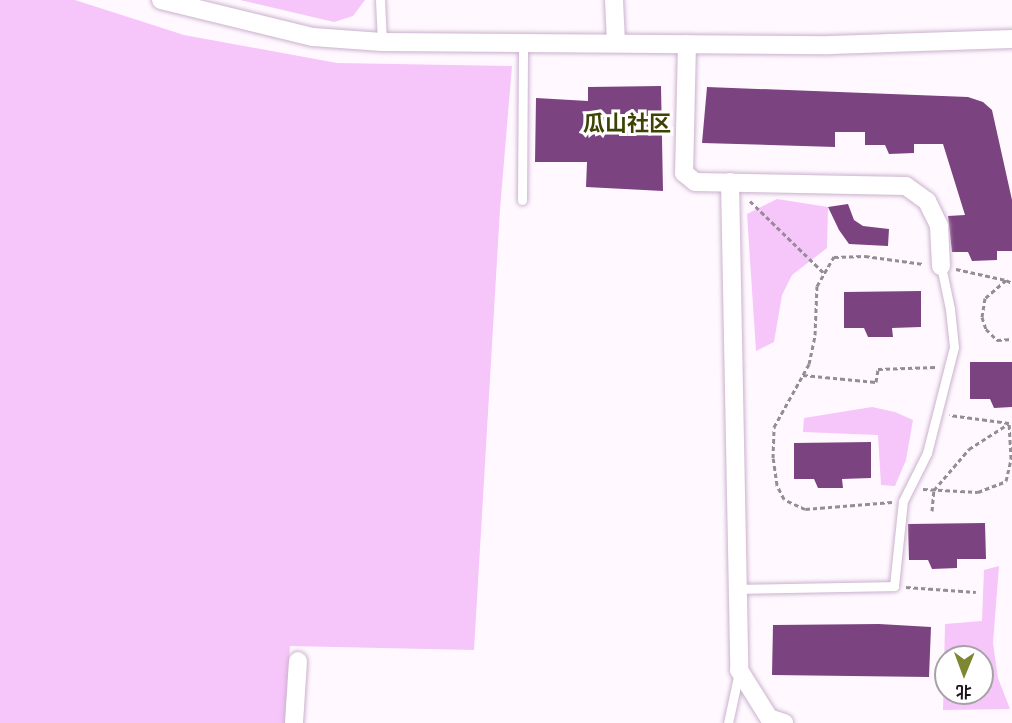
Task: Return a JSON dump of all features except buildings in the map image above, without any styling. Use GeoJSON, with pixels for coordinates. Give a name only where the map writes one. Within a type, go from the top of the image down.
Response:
{"type":"FeatureCollection","features":[{"type":"Feature","properties":{"kind":"street"},"geometry":{"type":"LineString","coordinates":[[161,0],[313,37],[382,42],[830,45],[1012,39]]}},
{"type":"Feature","properties":{"kind":"street"},"geometry":{"type":"LineString","coordinates":[[614,0],[616,43]]}},
{"type":"Feature","properties":{"kind":"street"},"geometry":{"type":"LineString","coordinates":[[687,44],[684,173],[694,182],[906,186],[927,201],[939,226],[941,266]]}},
{"type":"Feature","properties":{"kind":"street"},"geometry":{"type":"LineString","coordinates":[[730,182],[739,670],[770,718],[784,723]]}},
{"type":"Feature","properties":{"kind":"street"},"geometry":{"type":"LineString","coordinates":[[294,723],[298,661]]}},
{"type":"Feature","properties":{"kind":"lane"},"geometry":{"type":"LineString","coordinates":[[380,0],[382,42]]}},
{"type":"Feature","properties":{"kind":"lane"},"geometry":{"type":"LineString","coordinates":[[522,200],[523,43]]}},
{"type":"Feature","properties":{"kind":"lane"},"geometry":{"type":"LineString","coordinates":[[738,589],[894,586],[903,501],[927,453],[954,347],[950,309],[941,266]]}},
{"type":"Feature","properties":{"kind":"lane"},"geometry":{"type":"LineString","coordinates":[[729,723],[739,670]]}},
{"type":"Feature","properties":{"kind":"path"},"geometry":{"type":"LineString","coordinates":[[730,182],[824,273]]}},
{"type":"Feature","properties":{"kind":"path"},"geometry":{"type":"LineString","coordinates":[[903,501],[805,509],[784,499],[777,485],[773,458],[774,428],[809,364],[815,335],[817,286],[834,257],[865,256],[941,266],[1006,279],[1012,283]]}},
{"type":"Feature","properties":{"kind":"path"},"geometry":{"type":"LineString","coordinates":[[1006,279],[985,298],[982,317],[986,329],[997,340],[1012,339]]}},
{"type":"Feature","properties":{"kind":"path"},"geometry":{"type":"LineString","coordinates":[[803,375],[876,382],[878,369],[949,367]]}},
{"type":"Feature","properties":{"kind":"path"},"geometry":{"type":"LineString","coordinates":[[936,414],[1009,423]]}},
{"type":"Feature","properties":{"kind":"path"},"geometry":{"type":"LineString","coordinates":[[909,489],[978,492],[1006,481],[1011,459],[1009,423]]}},
{"type":"Feature","properties":{"kind":"path"},"geometry":{"type":"LineString","coordinates":[[932,510],[934,490],[969,449],[1009,423]]}},
{"type":"Feature","properties":{"kind":"path"},"geometry":{"type":"LineString","coordinates":[[894,586],[976,592]]}},
{"type":"Feature","properties":{"kind":"shaded area"},"geometry":{"type":"Polygon","coordinates":[[[0,0],[75,0],[184,35],[337,63],[512,66],[500,209],[474,650],[290,646],[285,723],[0,723],[0,0]]]}},
{"type":"Feature","properties":{"kind":"shaded area"},"geometry":{"type":"Polygon","coordinates":[[[240,0],[365,0],[353,16],[334,22],[240,0]]]}},
{"type":"Feature","properties":{"kind":"shaded area"},"geometry":{"type":"Polygon","coordinates":[[[777,199],[828,207],[827,248],[792,275],[782,295],[774,342],[756,351],[747,214],[777,199]]]}},
{"type":"Feature","properties":{"kind":"shaded area"},"geometry":{"type":"Polygon","coordinates":[[[872,407],[895,412],[913,420],[906,460],[895,486],[881,485],[878,435],[803,432],[804,418],[872,407]]]}},
{"type":"Feature","properties":{"kind":"shaded area"},"geometry":{"type":"Polygon","coordinates":[[[999,566],[993,645],[945,645],[945,624],[982,621],[984,570],[999,566]]]}},
{"type":"Feature","properties":{"kind":"shaded area"},"geometry":{"type":"Polygon","coordinates":[[[994,650],[998,678],[1010,709],[943,710],[943,705],[994,705],[994,650]]]}},
{"type":"Feature","properties":{"kind":"district","name":"瓜山社区"},"geometry":{"type":"Point","coordinates":[627,124]}}]}
